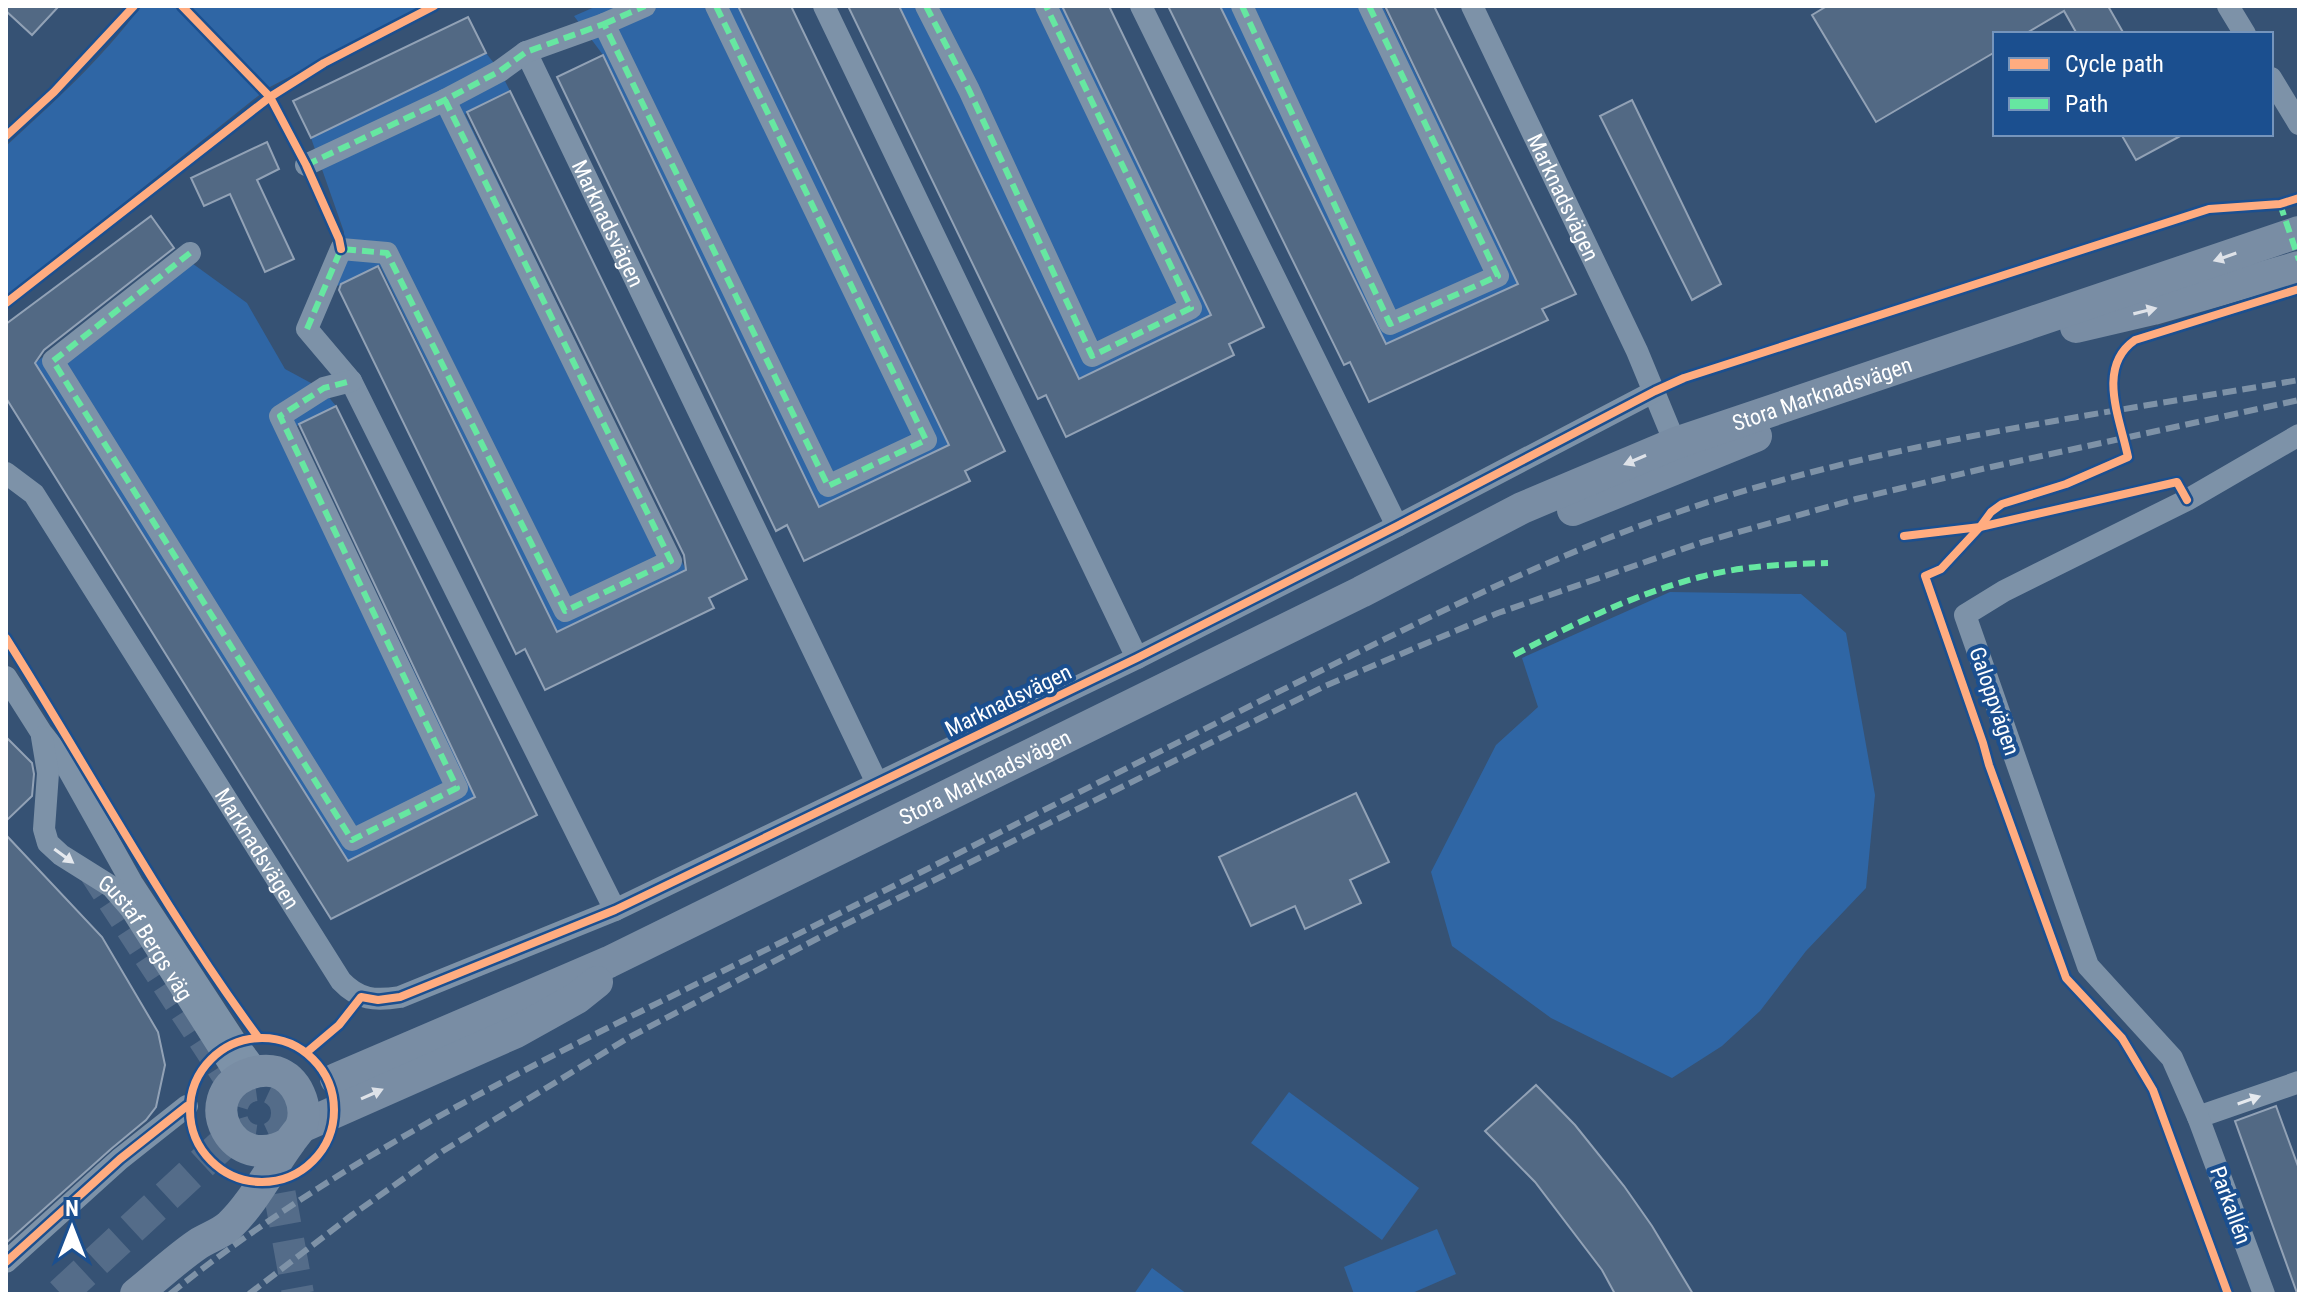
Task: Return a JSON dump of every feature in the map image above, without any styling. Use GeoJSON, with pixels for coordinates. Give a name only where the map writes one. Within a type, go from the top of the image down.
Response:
{"type":"FeatureCollection","features":[{"type":"Feature","properties":{"kind":"street"},"geometry":{"type":"LineString","coordinates":[[306,165],[445,100],[500,71],[526,52],[645,6]]}},
{"type":"Feature","properties":{"kind":"street"},"geometry":{"type":"LineString","coordinates":[[604,24],[828,486],[926,440],[716,6]]}},
{"type":"Feature","properties":{"kind":"street"},"geometry":{"type":"LineString","coordinates":[[824,6],[1137,658]]}},
{"type":"Feature","properties":{"kind":"street"},"geometry":{"type":"LineString","coordinates":[[926,6],[969,90],[1092,356],[1191,308],[1046,6]]}},
{"type":"Feature","properties":{"kind":"street"},"geometry":{"type":"LineString","coordinates":[[1141,6],[1397,526]]}},
{"type":"Feature","properties":{"kind":"street"},"geometry":{"type":"LineString","coordinates":[[1242,6],[1390,324],[1498,276],[1369,6]]}},
{"type":"Feature","properties":{"kind":"street","name":"Marknadsvägen"},"geometry":{"type":"LineString","coordinates":[[1472,6],[1655,391],[1680,455]]}},
{"type":"Feature","properties":{"kind":"street"},"geometry":{"type":"LineString","coordinates":[[2228,6],[2244,32]]}},
{"type":"Feature","properties":{"kind":"street","name":"Marknadsvägen"},"geometry":{"type":"LineString","coordinates":[[526,52],[877,783]]}},
{"type":"Feature","properties":{"kind":"street"},"geometry":{"type":"LineString","coordinates":[[2273,81],[2299,124]]}},
{"type":"Feature","properties":{"kind":"street"},"geometry":{"type":"LineString","coordinates":[[445,100],[671,561],[565,611],[387,253],[341,249],[307,329],[351,381],[615,910]]}},
{"type":"Feature","properties":{"kind":"street","name":"Stora Marknadsvägen"},"geometry":{"type":"LineString","coordinates":[[336,1079],[609,962],[1361,592],[1680,455],[2299,232]]}},
{"type":"Feature","properties":{"kind":"street"},"geometry":{"type":"LineString","coordinates":[[190,253],[53,361],[352,840],[457,788],[280,416],[324,388],[351,381]]}},
{"type":"Feature","properties":{"kind":"street","name":"Stora Marknadsvägen"},"geometry":{"type":"LineString","coordinates":[[1680,455],[1795,419],[2012,342],[2153,309],[2299,267]]}},
{"type":"Feature","properties":{"kind":"street","name":"Marknadsvägen"},"geometry":{"type":"LineString","coordinates":[[6,473],[34,494],[335,972],[352,993],[378,1000],[400,997],[615,910],[1137,658],[1655,391]]}},
{"type":"Feature","properties":{"kind":"street","name":"Galoppvägen"},"geometry":{"type":"LineString","coordinates":[[2198,1117],[2172,1058],[2088,966],[1965,615],[2004,591],[2187,500],[2299,435]]}},
{"type":"Feature","properties":{"kind":"street","name":"Gustaf Bergs väg"},"geometry":{"type":"LineString","coordinates":[[6,677],[63,760],[132,883],[236,1042],[248,1074]]}},
{"type":"Feature","properties":{"kind":"street","name":"Gustaf Bergs väg"},"geometry":{"type":"LineString","coordinates":[[41,732],[48,773],[44,829],[48,843],[61,855],[112,887],[131,909],[248,1074]]}},
{"type":"Feature","properties":{"kind":"street"},"geometry":{"type":"LineString","coordinates":[[47,813],[57,804],[79,803],[97,818]]}},
{"type":"Feature","properties":{"kind":"street","name":"Stora Marknadsvägen"},"geometry":{"type":"LineString","coordinates":[[291,1081],[400,1039],[572,963],[609,962]]}},
{"type":"Feature","properties":{"kind":"street","name":"Stora Marknadsvägen"},"geometry":{"type":"LineString","coordinates":[[295,1135],[516,1032],[577,998],[597,982],[609,962]]}},
{"type":"Feature","properties":{"kind":"street"},"geometry":{"type":"LineString","coordinates":[[136,1294],[197,1244],[228,1227],[264,1182],[295,1135],[304,1107],[291,1081],[276,1072],[248,1074],[229,1087],[223,1099],[222,1118],[226,1130],[243,1148],[262,1152],[277,1150],[295,1135]]}},
{"type":"Feature","properties":{"kind":"street"},"geometry":{"type":"LineString","coordinates":[[2198,1117],[2299,1082]]}},
{"type":"Feature","properties":{"kind":"street"},"geometry":{"type":"LineString","coordinates":[[6,1262],[120,1159],[187,1106]]}},
{"type":"Feature","properties":{"kind":"street","name":"Parkallén"},"geometry":{"type":"LineString","coordinates":[[2198,1117],[2264,1294]]}},
{"type":"Feature","properties":{"kind":"street"},"geometry":{"type":"LineString","coordinates":[[197,1244],[241,1179],[243,1148]]}},
{"type":"Feature","properties":{"kind":"shaded area"},"geometry":{"type":"Polygon","coordinates":[[[141,6],[424,6],[268,88],[6,297],[6,146],[94,62],[141,6]]]}},
{"type":"Feature","properties":{"kind":"shaded area"},"geometry":{"type":"Polygon","coordinates":[[[597,6],[738,6],[949,445],[819,507],[603,55],[574,16],[597,6]]]}},
{"type":"Feature","properties":{"kind":"shaded area"},"geometry":{"type":"Polygon","coordinates":[[[899,6],[1062,6],[1211,315],[1079,379],[899,6]]]}},
{"type":"Feature","properties":{"kind":"shaded area"},"geometry":{"type":"Polygon","coordinates":[[[1220,6],[1383,6],[1518,284],[1386,344],[1220,6]]]}},
{"type":"Feature","properties":{"kind":"shaded area"},"geometry":{"type":"Polygon","coordinates":[[[486,53],[510,91],[465,114],[686,570],[557,632],[380,266],[337,286],[344,232],[311,138],[486,53]]]}},
{"type":"Feature","properties":{"kind":"shaded area"},"geometry":{"type":"Polygon","coordinates":[[[178,253],[247,303],[285,369],[322,389],[336,406],[295,427],[475,797],[348,861],[35,363],[178,253]]]}},
{"type":"Feature","properties":{"kind":"shaded area"},"geometry":{"type":"Polygon","coordinates":[[[1670,592],[1801,594],[1846,633],[1875,795],[1866,888],[1806,951],[1760,1011],[1722,1046],[1672,1078],[1551,1018],[1452,946],[1431,872],[1496,745],[1538,707],[1522,658],[1670,592]]]}},
{"type":"Feature","properties":{"kind":"shaded area"},"geometry":{"type":"Polygon","coordinates":[[[1289,1092],[1419,1188],[1382,1240],[1251,1143],[1289,1092]]]}},
{"type":"Feature","properties":{"kind":"shaded area"},"geometry":{"type":"Polygon","coordinates":[[[1437,1229],[1456,1274],[1410,1294],[1354,1294],[1344,1267],[1437,1229]]]}},
{"type":"Feature","properties":{"kind":"shaded area"},"geometry":{"type":"Polygon","coordinates":[[[1152,1268],[1187,1294],[1134,1294],[1152,1268]]]}},
{"type":"Feature","properties":{"kind":"building"},"geometry":{"type":"Polygon","coordinates":[[[6,6],[59,6],[32,35],[6,11],[6,6]]]}},
{"type":"Feature","properties":{"kind":"building"},"geometry":{"type":"Polygon","coordinates":[[[738,6],[791,6],[1005,451],[965,471],[970,481],[804,561],[787,525],[776,531],[557,77],[603,55],[819,507],[949,445],[738,6]]]}},
{"type":"Feature","properties":{"kind":"building"},"geometry":{"type":"Polygon","coordinates":[[[848,6],[899,6],[1079,379],[1211,315],[1062,6],[1109,6],[1264,327],[1229,344],[1234,355],[1066,437],[1046,395],[1038,399],[848,6]]]}},
{"type":"Feature","properties":{"kind":"building"},"geometry":{"type":"Polygon","coordinates":[[[1168,6],[1220,6],[1386,344],[1518,284],[1385,6],[1434,6],[1576,294],[1542,309],[1548,320],[1369,402],[1350,362],[1344,365],[1168,6]]]}},
{"type":"Feature","properties":{"kind":"building"},"geometry":{"type":"Polygon","coordinates":[[[1827,6],[2108,6],[2123,32],[2076,32],[2064,11],[2028,32],[1993,32],[1993,53],[1876,122],[1812,15],[1827,6]]]}},
{"type":"Feature","properties":{"kind":"building"},"geometry":{"type":"Polygon","coordinates":[[[468,17],[486,53],[311,138],[293,101],[468,17]]]}},
{"type":"Feature","properties":{"kind":"building"},"geometry":{"type":"Polygon","coordinates":[[[510,91],[747,579],[709,598],[714,608],[545,690],[525,649],[516,654],[339,290],[341,284],[378,266],[557,632],[686,570],[684,555],[467,112],[510,91]]]}},
{"type":"Feature","properties":{"kind":"building"},"geometry":{"type":"Polygon","coordinates":[[[1632,100],[1721,284],[1692,300],[1600,116],[1632,100]]]}},
{"type":"Feature","properties":{"kind":"building"},"geometry":{"type":"Polygon","coordinates":[[[2122,136],[2180,136],[2136,160],[2122,136]]]}},
{"type":"Feature","properties":{"kind":"building"},"geometry":{"type":"Polygon","coordinates":[[[267,142],[279,169],[257,180],[294,259],[265,272],[230,194],[204,206],[191,178],[267,142]]]}},
{"type":"Feature","properties":{"kind":"building"},"geometry":{"type":"Polygon","coordinates":[[[151,216],[174,248],[44,350],[35,363],[348,861],[475,797],[299,424],[336,406],[537,815],[331,919],[6,398],[6,324],[151,216]]]}},
{"type":"Feature","properties":{"kind":"building"},"geometry":{"type":"Polygon","coordinates":[[[6,737],[32,763],[34,774],[32,796],[6,821],[6,737]]]}},
{"type":"Feature","properties":{"kind":"building"},"geometry":{"type":"Polygon","coordinates":[[[1356,793],[1389,862],[1350,880],[1361,903],[1305,929],[1295,906],[1251,926],[1219,857],[1356,793]]]}},
{"type":"Feature","properties":{"kind":"building"},"geometry":{"type":"Polygon","coordinates":[[[6,835],[102,937],[158,1032],[165,1065],[156,1107],[146,1120],[6,1243],[6,835]]]}},
{"type":"Feature","properties":{"kind":"building"},"geometry":{"type":"Polygon","coordinates":[[[1536,1085],[1575,1125],[1624,1186],[1693,1294],[1615,1294],[1602,1270],[1535,1182],[1485,1131],[1536,1085]]]}},
{"type":"Feature","properties":{"kind":"building"},"geometry":{"type":"Polygon","coordinates":[[[2276,1106],[2299,1169],[2299,1293],[2235,1121],[2276,1106]]]}},
{"type":"Feature","properties":{"kind":"tunnel"},"geometry":{"type":"LineString","coordinates":[[91,875],[236,1097]]}},
{"type":"Feature","properties":{"kind":"tunnel"},"geometry":{"type":"LineString","coordinates":[[259,1085],[279,1093],[287,1113],[279,1133],[259,1141],[239,1133],[231,1113],[239,1093],[259,1085]]}},
{"type":"Feature","properties":{"kind":"tunnel"},"geometry":{"type":"LineString","coordinates":[[61,1294],[237,1131]]}},
{"type":"Feature","properties":{"kind":"tunnel"},"geometry":{"type":"LineString","coordinates":[[271,1146],[298,1294]]}},
{"type":"Feature","properties":{"kind":"railway"},"geometry":{"type":"LineString","coordinates":[[170,1294],[246,1237],[325,1184],[490,1088],[1272,695],[1426,619],[1583,548],[1690,508],[1840,465],[1992,432],[2299,380]]}},
{"type":"Feature","properties":{"kind":"railway"},"geometry":{"type":"LineString","coordinates":[[249,1294],[352,1215],[443,1151],[628,1038],[826,934],[1325,686],[1498,613],[1703,542],[1856,499],[2299,400]]}},
{"type":"Feature","properties":{"kind":"marked path"},"geometry":{"type":"LineString","coordinates":[[604,24],[645,6]]}},
{"type":"Feature","properties":{"kind":"marked path"},"geometry":{"type":"LineString","coordinates":[[306,165],[445,100],[500,71],[526,52],[604,24],[828,486],[926,440],[716,6]]}},
{"type":"Feature","properties":{"kind":"marked path"},"geometry":{"type":"LineString","coordinates":[[926,6],[969,90],[1092,356],[1191,308],[1046,6]]}},
{"type":"Feature","properties":{"kind":"marked path"},"geometry":{"type":"LineString","coordinates":[[1242,6],[1390,324],[1498,276],[1369,6]]}},
{"type":"Feature","properties":{"kind":"marked path"},"geometry":{"type":"LineString","coordinates":[[307,329],[341,249],[387,253],[565,611],[671,561],[445,100]]}},
{"type":"Feature","properties":{"kind":"marked path"},"geometry":{"type":"LineString","coordinates":[[2280,204],[2299,260]]}},
{"type":"Feature","properties":{"kind":"marked path"},"geometry":{"type":"LineString","coordinates":[[190,253],[53,361],[352,840],[457,788],[280,416],[324,388],[351,381]]}},
{"type":"Feature","properties":{"kind":"marked path"},"geometry":{"type":"LineString","coordinates":[[1514,655],[1605,611],[1676,584],[1747,568],[1828,563]]}},
{"type":"Feature","properties":{"kind":"cycle path"},"geometry":{"type":"LineString","coordinates":[[6,136],[54,92],[134,6]]}},
{"type":"Feature","properties":{"kind":"cycle path"},"geometry":{"type":"LineString","coordinates":[[182,6],[270,97],[306,165],[341,249]]}},
{"type":"Feature","properties":{"kind":"cycle path"},"geometry":{"type":"LineString","coordinates":[[6,303],[270,97],[324,63],[434,6]]}},
{"type":"Feature","properties":{"kind":"cycle path"},"geometry":{"type":"LineString","coordinates":[[307,1052],[339,1025],[361,997],[378,1000],[400,997],[615,910],[1137,658],[1684,378],[2209,209],[2280,204],[2299,198]]}},
{"type":"Feature","properties":{"kind":"cycle path"},"geometry":{"type":"LineString","coordinates":[[2228,1294],[2153,1090],[2122,1038],[2066,978],[1925,576],[1941,569],[1991,512],[2002,504],[2066,484],[2128,457],[2116,410],[2114,379],[2116,364],[2123,351],[2135,340],[2299,289]]}},
{"type":"Feature","properties":{"kind":"cycle path"},"geometry":{"type":"LineString","coordinates":[[1904,536],[1980,527],[2177,482],[2187,500]]}},
{"type":"Feature","properties":{"kind":"cycle path"},"geometry":{"type":"LineString","coordinates":[[6,638],[191,940],[258,1037]]}},
{"type":"Feature","properties":{"kind":"cycle path"},"geometry":{"type":"LineString","coordinates":[[262,1038],[290,1043],[313,1059],[329,1082],[334,1110],[329,1138],[313,1161],[290,1177],[262,1182],[234,1177],[211,1161],[195,1138],[190,1110],[195,1082],[211,1059],[234,1043],[262,1038]]}},
{"type":"Feature","properties":{"kind":"cycle path"},"geometry":{"type":"LineString","coordinates":[[6,1262],[120,1159],[187,1106]]}}]}
